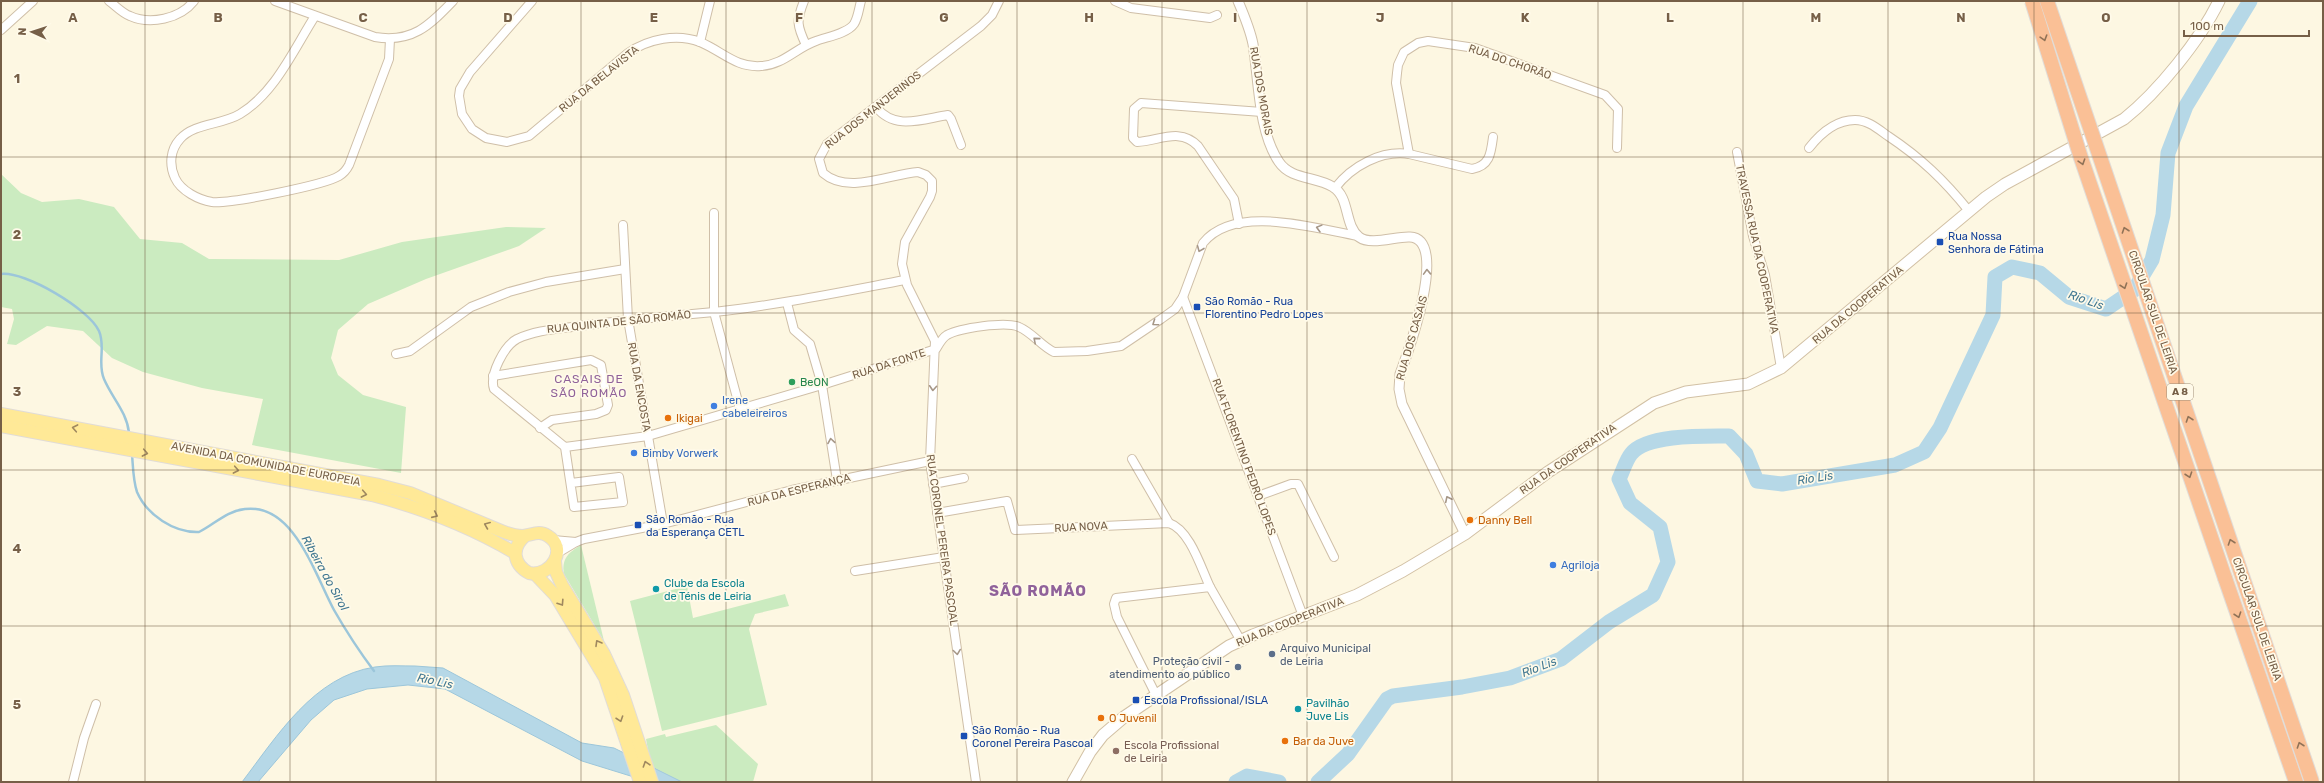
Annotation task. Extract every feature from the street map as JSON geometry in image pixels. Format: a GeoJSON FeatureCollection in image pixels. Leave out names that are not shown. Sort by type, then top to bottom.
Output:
{"type":"FeatureCollection","features":[{"type":"Feature","properties":{"kind":"highway","name":"CIRCULAR SUL DE LEIRIA"},"geometry":{"type":"LineString","coordinates":[[2032,1],[2081,158],[2149,362],[2296,782]]}},
{"type":"Feature","properties":{"kind":"highway","name":"CIRCULAR SUL DE LEIRIA"},"geometry":{"type":"LineString","coordinates":[[2047,1],[2312,782]]}},
{"type":"Feature","properties":{"kind":"main road","name":"RUA DA COOPERATIVA"},"geometry":{"type":"LineString","coordinates":[[1073,782],[1090,752],[1103,735],[1124,717],[1220,652],[1241,641],[1357,595],[1465,534],[1548,472],[1646,407],[1686,392],[1748,384],[1781,368],[1969,211],[2006,184],[2124,119],[2148,97],[2195,39],[2220,1]]}},
{"type":"Feature","properties":{"kind":"main road","name":"AVENIDA DA COMUNIDADE EUROPEIA"},"geometry":{"type":"LineString","coordinates":[[1,414],[112,441],[358,492],[398,502],[471,531],[515,553]]}},
{"type":"Feature","properties":{"kind":"main road","name":"AVENIDA DA COMUNIDADE EUROPEIA"},"geometry":{"type":"LineString","coordinates":[[1,426],[112,441]]}},
{"type":"Feature","properties":{"kind":"main road","name":"AVENIDA DA COMUNIDADE EUROPEIA"},"geometry":{"type":"LineString","coordinates":[[179,454],[379,485],[417,496],[499,530],[524,536],[542,534],[553,540]]}},
{"type":"Feature","properties":{"kind":"main road"},"geometry":{"type":"LineString","coordinates":[[524,536],[516,546],[515,553],[519,566],[529,573],[535,574],[549,569],[556,557]]}},
{"type":"Feature","properties":{"kind":"main road"},"geometry":{"type":"LineString","coordinates":[[553,540],[556,557],[556,572],[562,585],[614,673],[634,746],[640,782]]}},
{"type":"Feature","properties":{"kind":"main road"},"geometry":{"type":"LineString","coordinates":[[535,574],[555,595],[594,658],[652,782]]}},
{"type":"Feature","properties":{"kind":"street"},"geometry":{"type":"LineString","coordinates":[[1,30],[33,1]]}},
{"type":"Feature","properties":{"kind":"street"},"geometry":{"type":"LineString","coordinates":[[109,1],[131,17],[154,20],[180,13],[194,1]]}},
{"type":"Feature","properties":{"kind":"street"},"geometry":{"type":"LineString","coordinates":[[275,1],[375,37],[390,39],[406,37],[426,27],[453,1]]}},
{"type":"Feature","properties":{"kind":"street","name":"RUA DA BELAVISTA"},"geometry":{"type":"LineString","coordinates":[[532,1],[470,72],[460,89],[459,96],[462,114],[472,129],[486,138],[507,142],[529,136],[628,53],[644,44],[666,38],[700,42],[731,60],[750,66],[779,63],[806,45],[851,28],[856,20],[861,1]]}},
{"type":"Feature","properties":{"kind":"street"},"geometry":{"type":"LineString","coordinates":[[700,42],[710,1]]}},
{"type":"Feature","properties":{"kind":"street"},"geometry":{"type":"LineString","coordinates":[[804,1],[798,16],[798,24],[806,45]]}},
{"type":"Feature","properties":{"kind":"street","name":"RUA DOS MANJERINOS"},"geometry":{"type":"LineString","coordinates":[[905,280],[902,264],[904,249],[932,191],[932,181],[926,175],[918,172],[860,182],[842,182],[827,176],[819,164],[820,154],[827,144],[981,26],[992,15],[1000,1]]}},
{"type":"Feature","properties":{"kind":"street"},"geometry":{"type":"LineString","coordinates":[[1115,1],[1131,8],[1210,18],[1216,15]]}},
{"type":"Feature","properties":{"kind":"street","name":"RUA DOS MORAIS"},"geometry":{"type":"LineString","coordinates":[[1238,1],[1250,31],[1262,112],[1274,153],[1282,166],[1294,174],[1335,188]]}},
{"type":"Feature","properties":{"kind":"street"},"geometry":{"type":"LineString","coordinates":[[315,16],[271,85],[258,101],[229,120],[188,131],[176,144],[172,152],[172,169],[178,182],[188,192],[206,200],[220,202],[273,193],[328,181],[342,173],[349,165],[389,59],[390,39]]}},
{"type":"Feature","properties":{"kind":"street","name":"RUA DO CHORÃO"},"geometry":{"type":"LineString","coordinates":[[1409,154],[1396,83],[1398,65],[1408,49],[1418,43],[1428,41],[1475,48],[1605,95],[1618,109],[1617,148]]}},
{"type":"Feature","properties":{"kind":"street"},"geometry":{"type":"LineString","coordinates":[[1239,224],[1234,199],[1192,139],[1180,135],[1139,142],[1134,141],[1134,109],[1141,103],[1262,112]]}},
{"type":"Feature","properties":{"kind":"street"},"geometry":{"type":"LineString","coordinates":[[876,107],[885,117],[904,122],[948,115],[961,145]]}},
{"type":"Feature","properties":{"kind":"street"},"geometry":{"type":"LineString","coordinates":[[1809,148],[1820,135],[1846,121],[1856,120],[1870,124],[1928,165],[1969,211]]}},
{"type":"Feature","properties":{"kind":"street"},"geometry":{"type":"LineString","coordinates":[[1358,236],[1352,228],[1339,193],[1335,188],[1349,173],[1361,165],[1395,153],[1409,154],[1472,169],[1480,167],[1489,159],[1494,137]]}},
{"type":"Feature","properties":{"kind":"street","name":"TRAVESSA RUA DA COOPERATIVA"},"geometry":{"type":"LineString","coordinates":[[1738,152],[1753,236],[1764,269],[1781,368]]}},
{"type":"Feature","properties":{"kind":"street"},"geometry":{"type":"LineString","coordinates":[[714,213],[714,312],[740,410]]}},
{"type":"Feature","properties":{"kind":"street","name":"RUA DA FONTE"},"geometry":{"type":"LineString","coordinates":[[565,448],[648,436],[740,410],[936,349],[944,337],[955,332],[1007,325],[1024,329],[1047,349],[1054,352],[1113,349],[1127,343],[1174,309],[1183,297],[1202,243],[1208,236],[1217,231],[1239,224],[1293,222],[1358,236]]}},
{"type":"Feature","properties":{"kind":"street","name":"RUA DA ENCOSTA"},"geometry":{"type":"LineString","coordinates":[[623,225],[628,319],[663,524]]}},
{"type":"Feature","properties":{"kind":"street","name":"RUA DOS CASAIS"},"geometry":{"type":"LineString","coordinates":[[1358,236],[1372,240],[1412,237],[1418,240],[1423,249],[1426,262],[1426,286],[1400,374],[1399,389],[1402,404],[1465,534]]}},
{"type":"Feature","properties":{"kind":"street"},"geometry":{"type":"LineString","coordinates":[[396,354],[410,351],[471,307],[509,292],[546,282],[625,269]]}},
{"type":"Feature","properties":{"kind":"street","name":"RUA QUINTA DE SÃO ROMÃO"},"geometry":{"type":"LineString","coordinates":[[493,376],[506,350],[515,340],[535,332],[628,319],[714,312],[787,303],[905,280]]}},
{"type":"Feature","properties":{"kind":"street","name":"RUA CORONEL PEREIRA PASCOAL"},"geometry":{"type":"LineString","coordinates":[[905,280],[934,336],[936,349],[930,461],[976,782]]}},
{"type":"Feature","properties":{"kind":"street","name":"RUA FLORENTINO PEDRO LOPES"},"geometry":{"type":"LineString","coordinates":[[1183,297],[1303,616]]}},
{"type":"Feature","properties":{"kind":"street"},"geometry":{"type":"LineString","coordinates":[[787,303],[794,330],[810,344],[822,385],[837,480]]}},
{"type":"Feature","properties":{"kind":"street"},"geometry":{"type":"LineString","coordinates":[[540,428],[552,420],[596,414],[606,410],[608,405],[601,365],[591,360],[493,376],[492,384],[497,392],[540,428],[565,448],[570,482],[574,507],[623,502],[619,477],[570,482]]}},
{"type":"Feature","properties":{"kind":"street"},"geometry":{"type":"LineString","coordinates":[[1132,459],[1169,523],[1180,527],[1186,535],[1210,587],[1241,641]]}},
{"type":"Feature","properties":{"kind":"street","name":"RUA DA ESPERANÇA"},"geometry":{"type":"LineString","coordinates":[[553,540],[576,542],[663,524],[837,480],[930,461]]}},
{"type":"Feature","properties":{"kind":"street"},"geometry":{"type":"LineString","coordinates":[[933,484],[964,478]]}},
{"type":"Feature","properties":{"kind":"street"},"geometry":{"type":"LineString","coordinates":[[1258,496],[1291,484],[1298,484],[1334,557]]}},
{"type":"Feature","properties":{"kind":"street","name":"RUA NOVA"},"geometry":{"type":"LineString","coordinates":[[937,513],[1007,501],[1015,530],[1169,523]]}},
{"type":"Feature","properties":{"kind":"street","name":"RUA DA ESPERANÇA"},"geometry":{"type":"LineString","coordinates":[[556,557],[576,542]]}},
{"type":"Feature","properties":{"kind":"street"},"geometry":{"type":"LineString","coordinates":[[855,571],[944,557]]}},
{"type":"Feature","properties":{"kind":"street"},"geometry":{"type":"LineString","coordinates":[[1156,695],[1117,617],[1114,599],[1118,597],[1210,587]]}},
{"type":"Feature","properties":{"kind":"street"},"geometry":{"type":"LineString","coordinates":[[73,782],[84,738],[96,704]]}},
{"type":"Feature","properties":{"kind":"green space"},"geometry":{"type":"Polygon","coordinates":[[[1,174],[21,193],[42,202],[79,199],[114,207],[140,239],[182,243],[209,259],[339,260],[402,242],[506,227],[546,228],[519,246],[426,279],[368,304],[338,330],[331,358],[338,375],[363,395],[406,407],[401,473],[252,445],[263,399],[202,388],[143,372],[112,358],[83,331],[47,326],[16,345],[7,344],[14,319],[12,309],[1,307],[1,174]]]}},
{"type":"Feature","properties":{"kind":"green space"},"geometry":{"type":"Polygon","coordinates":[[[581,545],[604,641],[564,574],[563,569],[567,556],[581,545]]]}},
{"type":"Feature","properties":{"kind":"green space"},"geometry":{"type":"Polygon","coordinates":[[[687,586],[693,618],[785,594],[789,606],[755,614],[749,629],[767,705],[662,731],[630,601],[687,586]]]}},
{"type":"Feature","properties":{"kind":"green space"},"geometry":{"type":"Polygon","coordinates":[[[716,725],[758,764],[753,782],[682,782],[651,766],[646,739],[665,734],[666,737],[716,725]]]}},
{"type":"Feature","properties":{"kind":"water","name":"Rio Lis"},"geometry":{"type":"Polygon","coordinates":[[[415,666],[443,668],[582,743],[614,748],[682,782],[650,782],[582,761],[445,689],[408,685],[367,689],[334,700],[311,720],[258,782],[242,782],[283,728],[315,695],[333,682],[353,673],[375,667],[415,666]]]}},
{"type":"Feature","properties":{"kind":"waterway","name":"Rio Lis"},"geometry":{"type":"LineString","coordinates":[[1318,782],[1348,754],[1387,699],[1393,696],[1462,687],[1510,678],[1561,659],[1609,622],[1653,595],[1668,562],[1660,527],[1630,503],[1619,479],[1629,456],[1639,447],[1663,440],[1692,436],[1729,436],[1746,454],[1757,481],[1782,484],[1895,465],[1924,452],[1940,428],[1993,315],[1995,277],[2012,267],[2040,273],[2069,297],[2106,309],[2134,290],[2152,260],[2163,215],[2168,153],[2186,106],[2250,1]]}},
{"type":"Feature","properties":{"kind":"waterway","name":"Ribeira do Sirol"},"geometry":{"type":"LineString","coordinates":[[1,274],[12,275],[40,285],[55,293],[83,312],[93,322],[101,337],[102,373],[107,386],[125,418],[129,433]]}},
{"type":"Feature","properties":{"kind":"waterway","name":"Ribeira do Sirol"},"geometry":{"type":"LineString","coordinates":[[132,454],[133,473],[137,492],[147,508],[154,515],[171,526],[190,532],[199,532],[226,515],[245,509],[262,510],[277,517],[290,529],[301,544],[334,610],[374,671]]}},
{"type":"Feature","properties":{"kind":"waterway","name":"Rio Lis"},"geometry":{"type":"LineString","coordinates":[[1236,782],[1247,776],[1279,782]]}},
{"type":"Feature","properties":{"kind":"place","name":"Rua Nossa Senhora de Fátima"},"geometry":{"type":"Point","coordinates":[1940,242]}},
{"type":"Feature","properties":{"kind":"place","name":"São Romão - Rua Florentino Pedro Lopes"},"geometry":{"type":"Point","coordinates":[1197,307]}},
{"type":"Feature","properties":{"kind":"place","name":"BeON"},"geometry":{"type":"Point","coordinates":[792,382]}},
{"type":"Feature","properties":{"kind":"place","name":"Irene cabeleireiros"},"geometry":{"type":"Point","coordinates":[714,406]}},
{"type":"Feature","properties":{"kind":"place","name":"Ikigai"},"geometry":{"type":"Point","coordinates":[668,418]}},
{"type":"Feature","properties":{"kind":"place","name":"Bimby Vorwerk"},"geometry":{"type":"Point","coordinates":[634,453]}},
{"type":"Feature","properties":{"kind":"place","name":"Danny Bell"},"geometry":{"type":"Point","coordinates":[1470,520]}},
{"type":"Feature","properties":{"kind":"place","name":"São Romão - Rua da Esperança CETL"},"geometry":{"type":"Point","coordinates":[638,525]}},
{"type":"Feature","properties":{"kind":"place","name":"Agriloja"},"geometry":{"type":"Point","coordinates":[1553,565]}},
{"type":"Feature","properties":{"kind":"place","name":"Clube da Escola de Ténis de Leiria"},"geometry":{"type":"Point","coordinates":[656,589]}},
{"type":"Feature","properties":{"kind":"place","name":"Arquivo Municipal de Leiria"},"geometry":{"type":"Point","coordinates":[1272,654]}},
{"type":"Feature","properties":{"kind":"place","name":"Proteção civil - atendimento ao público"},"geometry":{"type":"Point","coordinates":[1238,667]}},
{"type":"Feature","properties":{"kind":"place","name":"Escola Profissional/ISLA"},"geometry":{"type":"Point","coordinates":[1136,700]}},
{"type":"Feature","properties":{"kind":"place","name":"Pavilhão Juve Lis"},"geometry":{"type":"Point","coordinates":[1298,709]}},
{"type":"Feature","properties":{"kind":"place","name":"O Juvenil"},"geometry":{"type":"Point","coordinates":[1101,718]}},
{"type":"Feature","properties":{"kind":"place","name":"São Romão - Rua Coronel Pereira Pascoal"},"geometry":{"type":"Point","coordinates":[964,736]}},
{"type":"Feature","properties":{"kind":"place","name":"Bar da Juve"},"geometry":{"type":"Point","coordinates":[1285,741]}},
{"type":"Feature","properties":{"kind":"place","name":"Escola Profissional de Leiria"},"geometry":{"type":"Point","coordinates":[1116,751]}},
{"type":"Feature","properties":{"kind":"district","name":"CASAIS DE SÃO ROMÃO"},"geometry":{"type":"Point","coordinates":[589,386]}},
{"type":"Feature","properties":{"kind":"district","name":"SÃO ROMÃO"},"geometry":{"type":"Point","coordinates":[1038,591]}}]}
